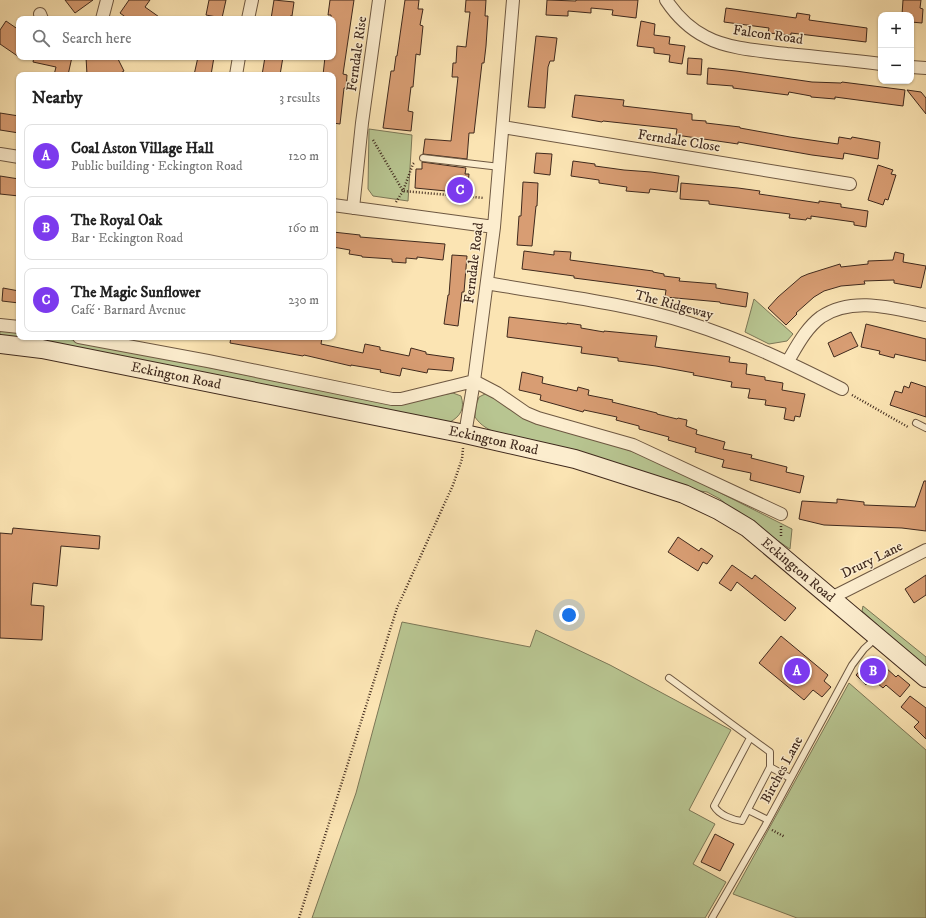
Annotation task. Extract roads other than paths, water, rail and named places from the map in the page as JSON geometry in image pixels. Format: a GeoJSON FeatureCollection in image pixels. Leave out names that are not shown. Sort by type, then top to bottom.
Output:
{"type":"FeatureCollection","features":[{"type":"Feature","properties":{"kind":"main road","name":"Eckington Road"},"geometry":{"type":"LineString","coordinates":[[0,344],[42,349],[465,434],[575,459],[684,494],[718,510],[748,528],[926,678]]}},
{"type":"Feature","properties":{"kind":"street"},"geometry":{"type":"LineString","coordinates":[[103,16],[108,0]]}},
{"type":"Feature","properties":{"kind":"street"},"geometry":{"type":"LineString","coordinates":[[249,16],[252,0]]}},
{"type":"Feature","properties":{"kind":"street","name":"Ferndale Rise"},"geometry":{"type":"LineString","coordinates":[[353,208],[362,123],[380,0]]}},
{"type":"Feature","properties":{"kind":"street","name":"Ferndale Road"},"geometry":{"type":"LineString","coordinates":[[465,434],[474,381],[497,200],[513,0]]}},
{"type":"Feature","properties":{"kind":"street","name":"Falcon Road"},"geometry":{"type":"LineString","coordinates":[[666,0],[681,19],[694,30],[707,38],[723,44],[766,51],[878,64]]}},
{"type":"Feature","properties":{"kind":"street"},"geometry":{"type":"LineString","coordinates":[[237,72],[239,60]]}},
{"type":"Feature","properties":{"kind":"street"},"geometry":{"type":"LineString","coordinates":[[914,67],[926,68]]}},
{"type":"Feature","properties":{"kind":"street","name":"Ferndale Close"},"geometry":{"type":"LineString","coordinates":[[503,128],[850,184]]}},
{"type":"Feature","properties":{"kind":"street"},"geometry":{"type":"LineString","coordinates":[[0,154],[16,157]]}},
{"type":"Feature","properties":{"kind":"street"},"geometry":{"type":"LineString","coordinates":[[336,205],[494,227]]}},
{"type":"Feature","properties":{"kind":"street","name":"The Ridgeway"},"geometry":{"type":"LineString","coordinates":[[487,283],[615,305],[670,318],[718,333],[788,361],[842,389]]}},
{"type":"Feature","properties":{"kind":"street"},"geometry":{"type":"LineString","coordinates":[[788,361],[808,330],[821,318],[836,310],[852,306],[869,305],[926,315]]}},
{"type":"Feature","properties":{"kind":"street"},"geometry":{"type":"LineString","coordinates":[[0,324],[16,327]]}},
{"type":"Feature","properties":{"kind":"street","name":"Eckington Road"},"geometry":{"type":"LineString","coordinates":[[95,340],[208,361],[392,399],[401,399],[474,381]]}},
{"type":"Feature","properties":{"kind":"street"},"geometry":{"type":"LineString","coordinates":[[474,381],[497,393],[532,415],[633,445],[782,514]]}},
{"type":"Feature","properties":{"kind":"street","name":"Drury Lane"},"geometry":{"type":"LineString","coordinates":[[832,598],[926,550]]}},
{"type":"Feature","properties":{"kind":"lane"},"geometry":{"type":"LineString","coordinates":[[423,158],[500,167]]}},
{"type":"Feature","properties":{"kind":"lane"},"geometry":{"type":"LineString","coordinates":[[916,423],[926,428]]}},
{"type":"Feature","properties":{"kind":"lane","name":"Birches Lane"},"geometry":{"type":"LineString","coordinates":[[712,918],[766,823],[852,665],[864,649],[877,636]]}},
{"type":"Feature","properties":{"kind":"lane"},"geometry":{"type":"LineString","coordinates":[[669,678],[770,752],[770,767],[742,822],[735,821],[717,811],[714,806],[750,738]]}},
{"type":"Feature","properties":{"kind":"lane"},"geometry":{"type":"LineString","coordinates":[[770,767],[790,778]]}},
{"type":"Feature","properties":{"kind":"lane"},"geometry":{"type":"LineString","coordinates":[[748,810],[766,823]]}},
{"type":"Feature","properties":{"kind":"place","name":"The Magic Sunflower"},"geometry":{"type":"Point","coordinates":[460,190]}},
{"type":"Feature","properties":{"kind":"place","name":"Coal Aston Village Hall"},"geometry":{"type":"Point","coordinates":[797,671]}},
{"type":"Feature","properties":{"kind":"place","name":"The Royal Oak"},"geometry":{"type":"Point","coordinates":[873,671]}}]}
